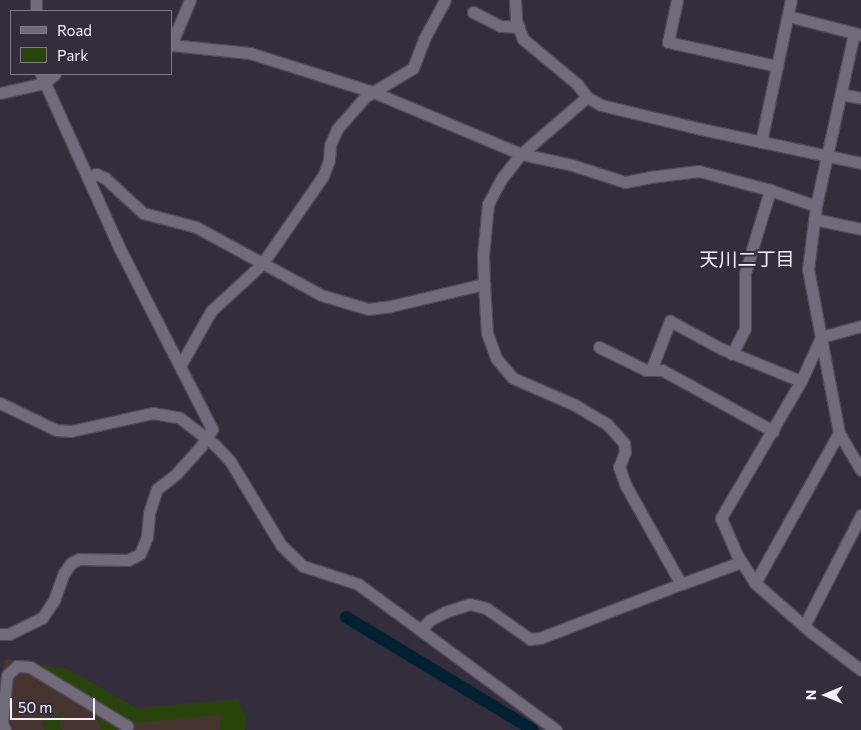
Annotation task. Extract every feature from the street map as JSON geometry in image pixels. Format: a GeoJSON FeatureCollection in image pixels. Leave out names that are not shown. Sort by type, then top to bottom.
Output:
{"type":"FeatureCollection","features":[{"type":"Feature","properties":{"kind":"street"},"geometry":{"type":"LineString","coordinates":[[172,43],[190,0]]}},
{"type":"Feature","properties":{"kind":"street"},"geometry":{"type":"LineString","coordinates":[[180,366],[211,312],[262,264],[323,176],[337,129],[358,104],[373,92],[413,68],[424,39],[445,0]]}},
{"type":"Feature","properties":{"kind":"street"},"geometry":{"type":"LineString","coordinates":[[515,0],[519,27],[523,39],[577,84],[587,97],[601,104],[706,130],[861,163]]}},
{"type":"Feature","properties":{"kind":"street"},"geometry":{"type":"LineString","coordinates":[[677,0],[668,42],[777,66]]}},
{"type":"Feature","properties":{"kind":"street"},"geometry":{"type":"LineString","coordinates":[[761,142],[791,0]]}},
{"type":"Feature","properties":{"kind":"street"},"geometry":{"type":"LineString","coordinates":[[473,12],[501,26],[519,27]]}},
{"type":"Feature","properties":{"kind":"street"},"geometry":{"type":"LineString","coordinates":[[788,16],[858,34],[841,94],[816,206],[808,269],[839,433],[861,470]]}},
{"type":"Feature","properties":{"kind":"street"},"geometry":{"type":"LineString","coordinates":[[172,45],[250,53],[373,92],[521,154],[572,165],[625,182],[699,171],[770,190],[816,206]]}},
{"type":"Feature","properties":{"kind":"street"},"geometry":{"type":"LineString","coordinates":[[0,93],[42,78],[119,247],[212,429],[207,439],[176,474],[157,489],[149,513],[147,538],[140,554],[128,560],[79,559],[71,563],[64,573],[54,600],[42,618],[8,634],[0,634]]}},
{"type":"Feature","properties":{"kind":"street"},"geometry":{"type":"LineString","coordinates":[[841,94],[861,98]]}},
{"type":"Feature","properties":{"kind":"street"},"geometry":{"type":"LineString","coordinates":[[587,97],[521,154],[502,178],[488,204],[483,256],[486,333],[496,358],[513,378],[575,405],[607,424],[624,443],[625,452],[619,467],[626,486],[681,584]]}},
{"type":"Feature","properties":{"kind":"street"},"geometry":{"type":"LineString","coordinates":[[88,178],[96,174],[105,178],[142,213],[196,227],[321,295],[368,309],[391,306],[484,284]]}},
{"type":"Feature","properties":{"kind":"street"},"geometry":{"type":"LineString","coordinates":[[732,354],[745,328],[745,273],[770,190]]}},
{"type":"Feature","properties":{"kind":"street"},"geometry":{"type":"LineString","coordinates":[[814,219],[861,229]]}},
{"type":"Feature","properties":{"kind":"street"},"geometry":{"type":"LineString","coordinates":[[651,370],[670,321],[732,354],[801,381]]}},
{"type":"Feature","properties":{"kind":"street"},"geometry":{"type":"LineString","coordinates":[[821,337],[861,326]]}},
{"type":"Feature","properties":{"kind":"street"},"geometry":{"type":"LineString","coordinates":[[821,337],[801,381],[721,518],[742,562],[755,583],[804,626],[860,667]]}},
{"type":"Feature","properties":{"kind":"street"},"geometry":{"type":"LineString","coordinates":[[599,347],[646,370],[662,370],[773,430]]}},
{"type":"Feature","properties":{"kind":"street"},"geometry":{"type":"LineString","coordinates":[[0,403],[56,430],[88,429],[132,416],[153,413],[180,418],[207,439],[230,461],[287,553],[303,566],[358,584],[556,730]]}},
{"type":"Feature","properties":{"kind":"street"},"geometry":{"type":"LineString","coordinates":[[755,583],[839,433]]}},
{"type":"Feature","properties":{"kind":"street"},"geometry":{"type":"LineString","coordinates":[[804,626],[861,515]]}},
{"type":"Feature","properties":{"kind":"street"},"geometry":{"type":"LineString","coordinates":[[421,629],[430,620],[445,612],[470,604],[486,608],[530,639],[540,638],[742,562]]}},
{"type":"Feature","properties":{"kind":"street"},"geometry":{"type":"LineString","coordinates":[[5,730],[2,722],[7,675],[17,666],[30,667],[127,726]]}},
{"type":"Feature","properties":{"kind":"shaded area"},"geometry":{"type":"Polygon","coordinates":[[[5,659],[68,669],[136,708],[238,699],[246,718],[245,730],[0,730],[0,682],[5,659]]]}},
{"type":"Feature","properties":{"kind":"green space"},"geometry":{"type":"Polygon","coordinates":[[[34,663],[68,669],[136,708],[238,699],[246,718],[245,730],[219,730],[221,715],[132,723],[34,663]]]}},
{"type":"Feature","properties":{"kind":"green space"},"geometry":{"type":"Polygon","coordinates":[[[64,711],[59,723],[62,730],[45,730],[42,722],[64,711]]]}},
{"type":"Feature","properties":{"kind":"green space"},"geometry":{"type":"Polygon","coordinates":[[[93,711],[121,729],[122,730],[102,730],[93,711]]]}},
{"type":"Feature","properties":{"kind":"waterway"},"geometry":{"type":"LineString","coordinates":[[346,617],[533,730]]}},
{"type":"Feature","properties":{"kind":"district","name":"天川二丁目"},"geometry":{"type":"Point","coordinates":[747,259]}}]}
